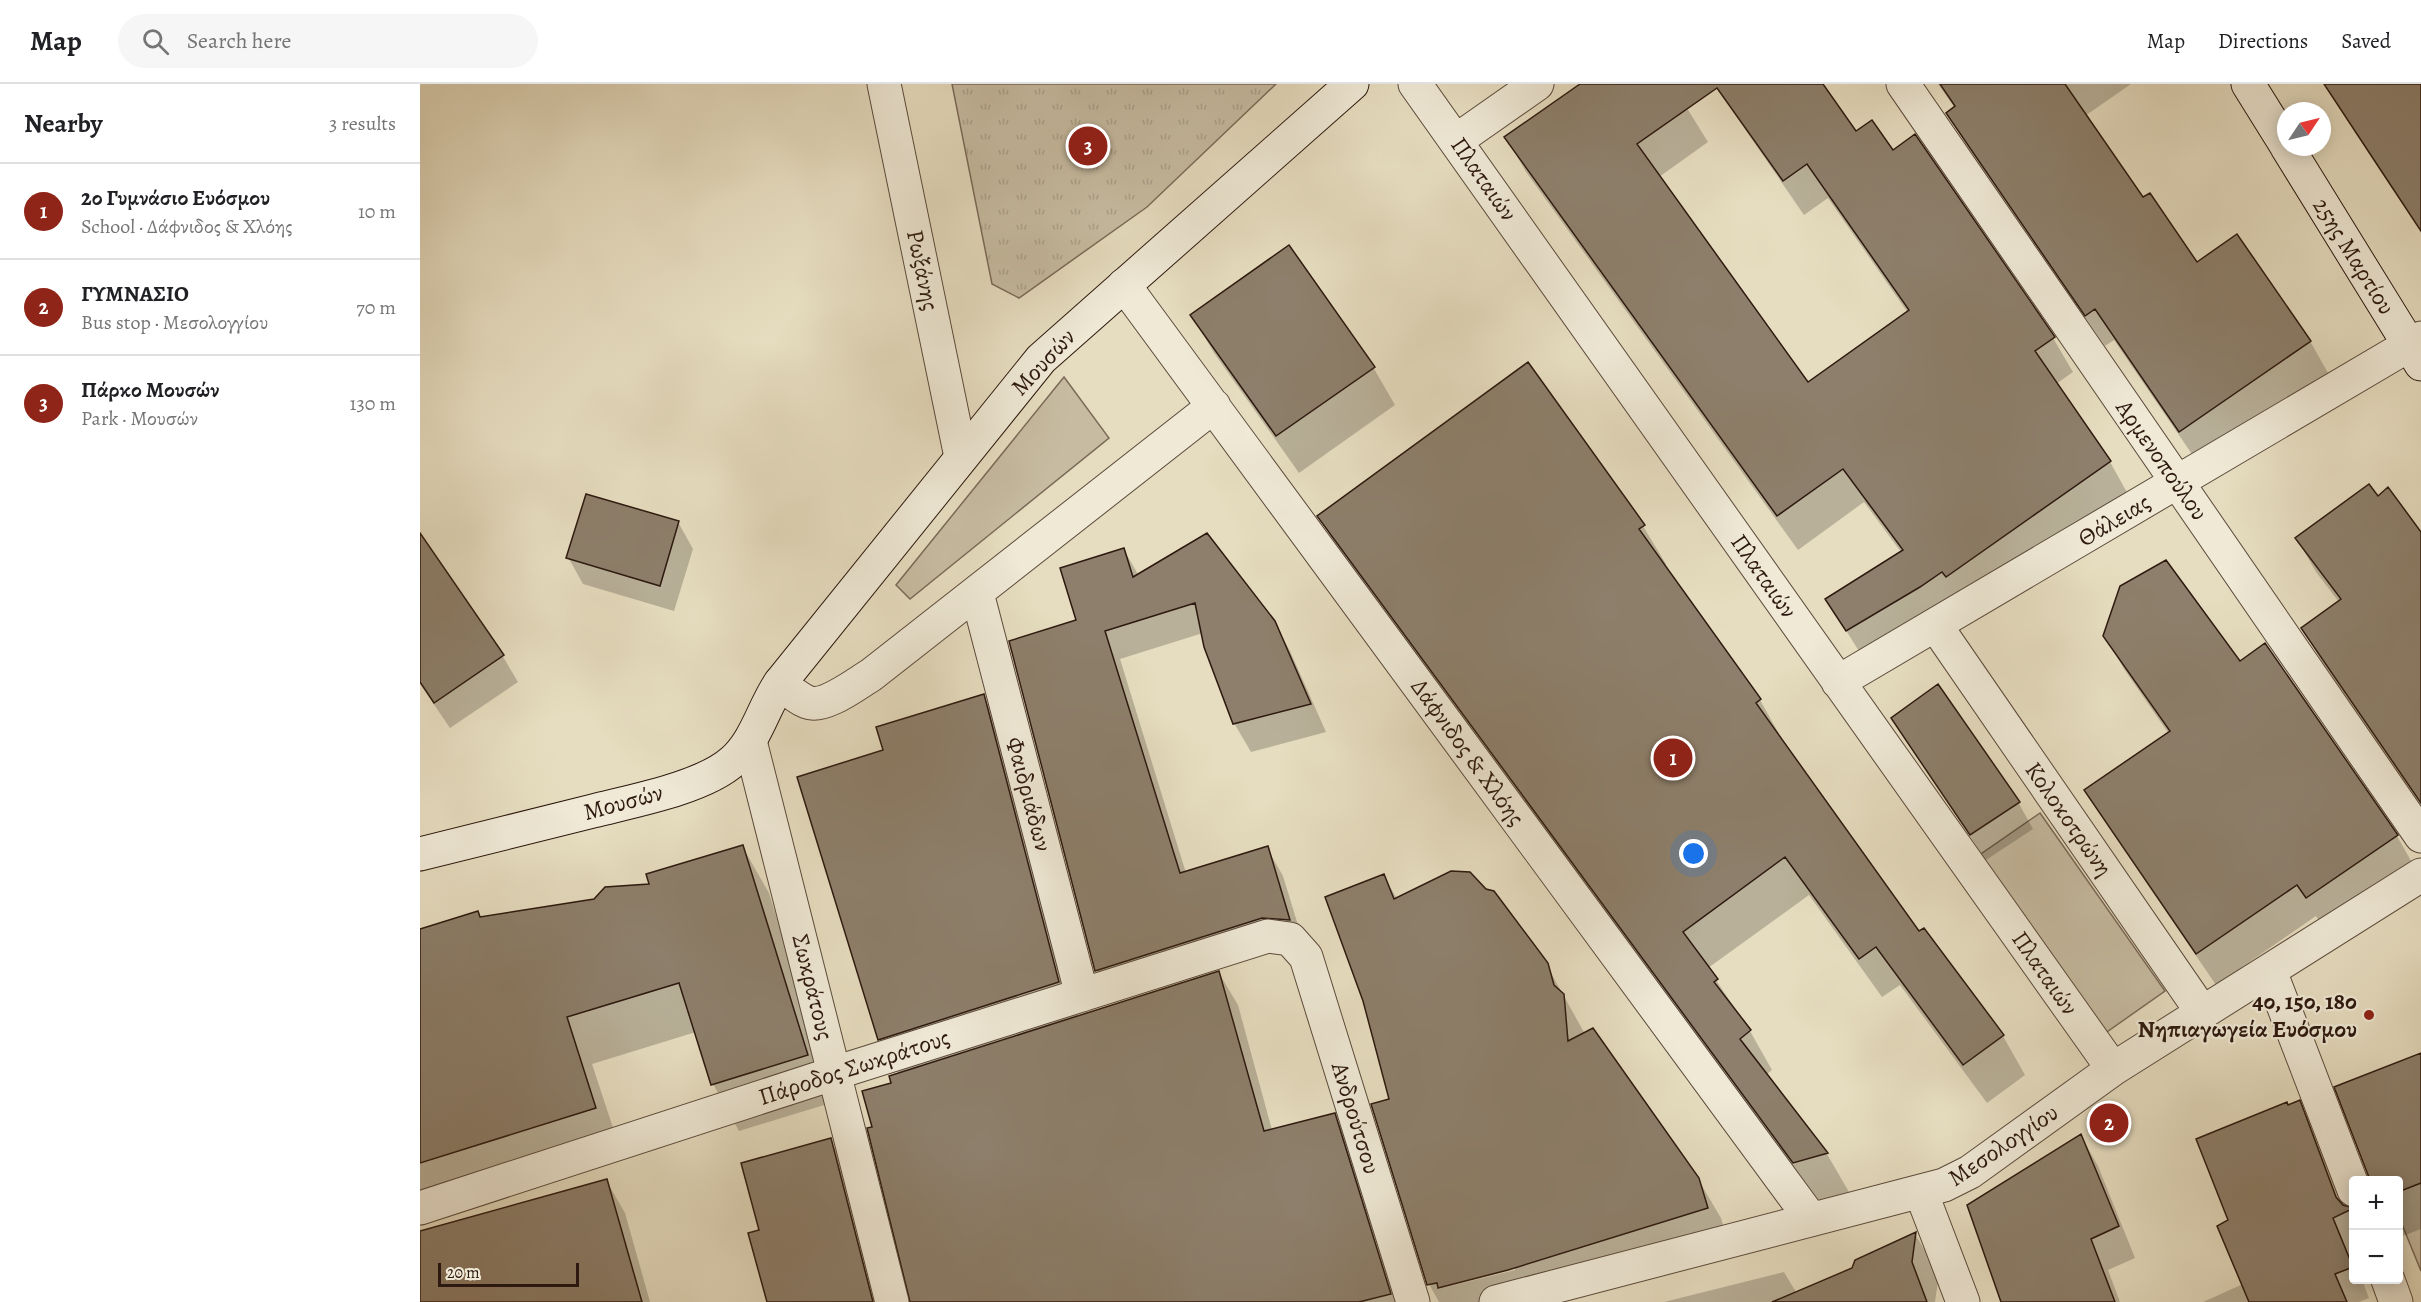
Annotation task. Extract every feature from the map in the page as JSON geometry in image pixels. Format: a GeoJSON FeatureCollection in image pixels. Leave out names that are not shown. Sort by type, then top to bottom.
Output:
{"type":"FeatureCollection","features":[{"type":"Feature","properties":{"kind":"street","name":"Ρωξάνης"},"geometry":{"type":"LineString","coordinates":[[884,84],[961,457]]}},
{"type":"Feature","properties":{"kind":"street","name":"Μουσών"},"geometry":{"type":"LineString","coordinates":[[420,854],[643,798],[704,779],[734,760],[750,741],[766,705],[780,683],[1041,359],[1352,84]]}},
{"type":"Feature","properties":{"kind":"street","name":"Πλαταιών"},"geometry":{"type":"LineString","coordinates":[[1415,84],[1457,140],[2113,1069]]}},
{"type":"Feature","properties":{"kind":"street"},"geometry":{"type":"LineString","coordinates":[[1457,140],[1537,84]]}},
{"type":"Feature","properties":{"kind":"street","name":"Αρμενοπούλου"},"geometry":{"type":"LineString","coordinates":[[1903,84],[2421,836]]}},
{"type":"Feature","properties":{"kind":"street","name":"25ης Μαρτίου"},"geometry":{"type":"LineString","coordinates":[[2248,84],[2277,130]]}},
{"type":"Feature","properties":{"kind":"street","name":"25ης Μαρτίου"},"geometry":{"type":"LineString","coordinates":[[2293,156],[2417,349]]}},
{"type":"Feature","properties":{"kind":"street","name":"Δάφνιδος & Χλόης"},"geometry":{"type":"LineString","coordinates":[[1124,285],[1811,1219]]}},
{"type":"Feature","properties":{"kind":"street","name":"Θάλειας"},"geometry":{"type":"LineString","coordinates":[[1838,682],[2178,482],[2417,349]]}},
{"type":"Feature","properties":{"kind":"street"},"geometry":{"type":"LineString","coordinates":[[780,683],[808,702],[822,702],[871,675],[1214,406]]}},
{"type":"Feature","properties":{"kind":"street","name":"Φαιδριάδων"},"geometry":{"type":"LineString","coordinates":[[977,593],[1082,995]]}},
{"type":"Feature","properties":{"kind":"street","name":"Κολοκοτρώνη"},"geometry":{"type":"LineString","coordinates":[[1936,626],[2202,1012]]}},
{"type":"Feature","properties":{"kind":"street","name":"Σωκράτους"},"geometry":{"type":"LineString","coordinates":[[750,741],[892,1302]]}},
{"type":"Feature","properties":{"kind":"street","name":"Μεσολογγίου"},"geometry":{"type":"LineString","coordinates":[[1496,1302],[1944,1185],[1970,1172],[2113,1069],[2421,875]]}},
{"type":"Feature","properties":{"kind":"street","name":"Πάροδος Σωκράτους"},"geometry":{"type":"LineString","coordinates":[[420,1208],[1268,936],[1290,939]]}},
{"type":"Feature","properties":{"kind":"street","name":"Ανδρούτσου"},"geometry":{"type":"LineString","coordinates":[[1290,939],[1306,957],[1413,1302]]}},
{"type":"Feature","properties":{"kind":"street"},"geometry":{"type":"LineString","coordinates":[[2270,971],[2349,1177]]}},
{"type":"Feature","properties":{"kind":"street"},"geometry":{"type":"LineString","coordinates":[[1921,1192],[1964,1302]]}},
{"type":"Feature","properties":{"kind":"street"},"geometry":{"type":"LineString","coordinates":[[2389,1284],[2396,1302]]}},
{"type":"Feature","properties":{"kind":"green space"},"geometry":{"type":"Polygon","coordinates":[[[952,84],[1276,84],[1147,207],[1019,298],[992,284],[952,84]]]}},
{"type":"Feature","properties":{"kind":"green space"},"geometry":{"type":"Polygon","coordinates":[[[1064,377],[1109,438],[910,599],[896,585],[1064,377]]]}},
{"type":"Feature","properties":{"kind":"green space"},"geometry":{"type":"Polygon","coordinates":[[[2040,813],[2165,991],[2104,1034],[1978,856],[2040,813]]]}},
{"type":"Feature","properties":{"kind":"green space"},"geometry":{"type":"Polygon","coordinates":[[[2421,1183],[2421,1271],[2403,1227],[2403,1190],[2421,1183]]]}},
{"type":"Feature","properties":{"kind":"building"},"geometry":{"type":"Polygon","coordinates":[[[1580,84],[1823,84],[1856,131],[1872,120],[1893,150],[1915,134],[2055,337],[2035,351],[2111,461],[1946,577],[1942,572],[1846,631],[1825,599],[1903,550],[1843,469],[1777,516],[1504,137],[1580,84]],[[1717,88],[1637,144],[1808,382],[1909,310],[1807,164],[1783,181],[1717,88]]]}},
{"type":"Feature","properties":{"kind":"building"},"geometry":{"type":"Polygon","coordinates":[[[1940,84],[2065,84],[2143,197],[2150,193],[2197,262],[2237,234],[2311,341],[2179,432],[2095,309],[2085,316],[1946,113],[1955,106],[1940,84]]]}},
{"type":"Feature","properties":{"kind":"building"},"geometry":{"type":"Polygon","coordinates":[[[2324,84],[2421,84],[2421,231],[2382,172],[2324,84]]]}},
{"type":"Feature","properties":{"kind":"building"},"geometry":{"type":"Polygon","coordinates":[[[1289,245],[1375,367],[1276,436],[1190,315],[1289,245]]]}},
{"type":"Feature","properties":{"kind":"building"},"geometry":{"type":"Polygon","coordinates":[[[1528,362],[1645,525],[1639,529],[1761,699],[1756,703],[1919,931],[1924,928],[2004,1035],[1963,1065],[1876,947],[1859,959],[1785,857],[1683,932],[1718,979],[1714,982],[1751,1030],[1740,1039],[1828,1153],[1793,1163],[1317,516],[1528,362]]]}},
{"type":"Feature","properties":{"kind":"building"},"geometry":{"type":"Polygon","coordinates":[[[2369,484],[2378,496],[2388,487],[2421,532],[2421,803],[2301,628],[2341,599],[2295,538],[2369,484]]]}},
{"type":"Feature","properties":{"kind":"building"},"geometry":{"type":"Polygon","coordinates":[[[586,494],[679,521],[660,586],[566,558],[586,494]]]}},
{"type":"Feature","properties":{"kind":"building"},"geometry":{"type":"Polygon","coordinates":[[[420,533],[504,655],[434,703],[420,682],[420,533]]]}},
{"type":"Feature","properties":{"kind":"building"},"geometry":{"type":"Polygon","coordinates":[[[1207,533],[1275,621],[1311,704],[1233,724],[1204,647],[1195,603],[1105,631],[1180,873],[1268,846],[1290,920],[1262,918],[1095,971],[1009,641],[1076,620],[1060,568],[1124,548],[1133,577],[1207,533]]]}},
{"type":"Feature","properties":{"kind":"building"},"geometry":{"type":"Polygon","coordinates":[[[2166,560],[2240,661],[2265,643],[2398,835],[2306,898],[2297,885],[2196,954],[2084,790],[2170,731],[2103,636],[2120,586],[2166,560]]]}},
{"type":"Feature","properties":{"kind":"building"},"geometry":{"type":"Polygon","coordinates":[[[1938,684],[2020,802],[1970,835],[1891,718],[1938,684]]]}},
{"type":"Feature","properties":{"kind":"building"},"geometry":{"type":"Polygon","coordinates":[[[984,694],[1059,982],[878,1040],[797,777],[883,750],[876,727],[984,694]]]}},
{"type":"Feature","properties":{"kind":"building"},"geometry":{"type":"Polygon","coordinates":[[[743,845],[808,1055],[711,1085],[679,983],[567,1017],[596,1108],[420,1163],[420,929],[478,911],[480,917],[594,899],[605,887],[649,884],[646,874],[743,845]]]}},
{"type":"Feature","properties":{"kind":"building"},"geometry":{"type":"Polygon","coordinates":[[[1451,871],[1470,872],[1486,889],[1494,891],[1548,963],[1554,985],[1564,994],[1568,1041],[1593,1028],[1699,1178],[1708,1208],[1508,1270],[1438,1288],[1437,1283],[1427,1285],[1371,1104],[1389,1099],[1363,1001],[1325,897],[1384,874],[1394,899],[1451,871]]]}},
{"type":"Feature","properties":{"kind":"building"},"geometry":{"type":"Polygon","coordinates":[[[1219,971],[1264,1131],[1335,1113],[1391,1294],[1359,1302],[910,1302],[867,1128],[872,1127],[862,1091],[891,1083],[889,1076],[1219,971]]]}},
{"type":"Feature","properties":{"kind":"building"},"geometry":{"type":"Polygon","coordinates":[[[2421,1053],[2421,1183],[2403,1190],[2403,1176],[2368,1176],[2334,1087],[2421,1053]]]}},
{"type":"Feature","properties":{"kind":"building"},"geometry":{"type":"Polygon","coordinates":[[[2300,1100],[2336,1197],[2343,1205],[2349,1207],[2349,1210],[2333,1218],[2349,1257],[2349,1269],[2335,1274],[2347,1302],[2249,1302],[2217,1226],[2228,1220],[2196,1139],[2287,1102],[2288,1105],[2300,1100]]]}},
{"type":"Feature","properties":{"kind":"building"},"geometry":{"type":"Polygon","coordinates":[[[2081,1134],[2119,1226],[2091,1239],[2115,1302],[2001,1302],[1967,1205],[2081,1134]]]}},
{"type":"Feature","properties":{"kind":"building"},"geometry":{"type":"Polygon","coordinates":[[[831,1138],[873,1302],[767,1302],[748,1233],[759,1230],[741,1163],[831,1138]]]}},
{"type":"Feature","properties":{"kind":"building"},"geometry":{"type":"Polygon","coordinates":[[[607,1179],[642,1302],[420,1302],[420,1231],[607,1179]]]}},
{"type":"Feature","properties":{"kind":"building"},"geometry":{"type":"Polygon","coordinates":[[[1916,1232],[1912,1262],[1927,1302],[1772,1302],[1852,1268],[1855,1260],[1916,1232]]]}},
{"type":"Feature","properties":{"kind":"place","name":"Πάρκο Μουσών"},"geometry":{"type":"Point","coordinates":[1088,146]}},
{"type":"Feature","properties":{"kind":"place","name":"2ο Γυμνάσιο Ευόσμου"},"geometry":{"type":"Point","coordinates":[1673,758]}},
{"type":"Feature","properties":{"kind":"place","name":"4ο, 15ο, 18ο Νηπιαγωγεία Ευόσμου"},"geometry":{"type":"Point","coordinates":[2369,1015]}},
{"type":"Feature","properties":{"kind":"place","name":"ΓΥΜΝΑΣΙΟ"},"geometry":{"type":"Point","coordinates":[2109,1123]}}]}
